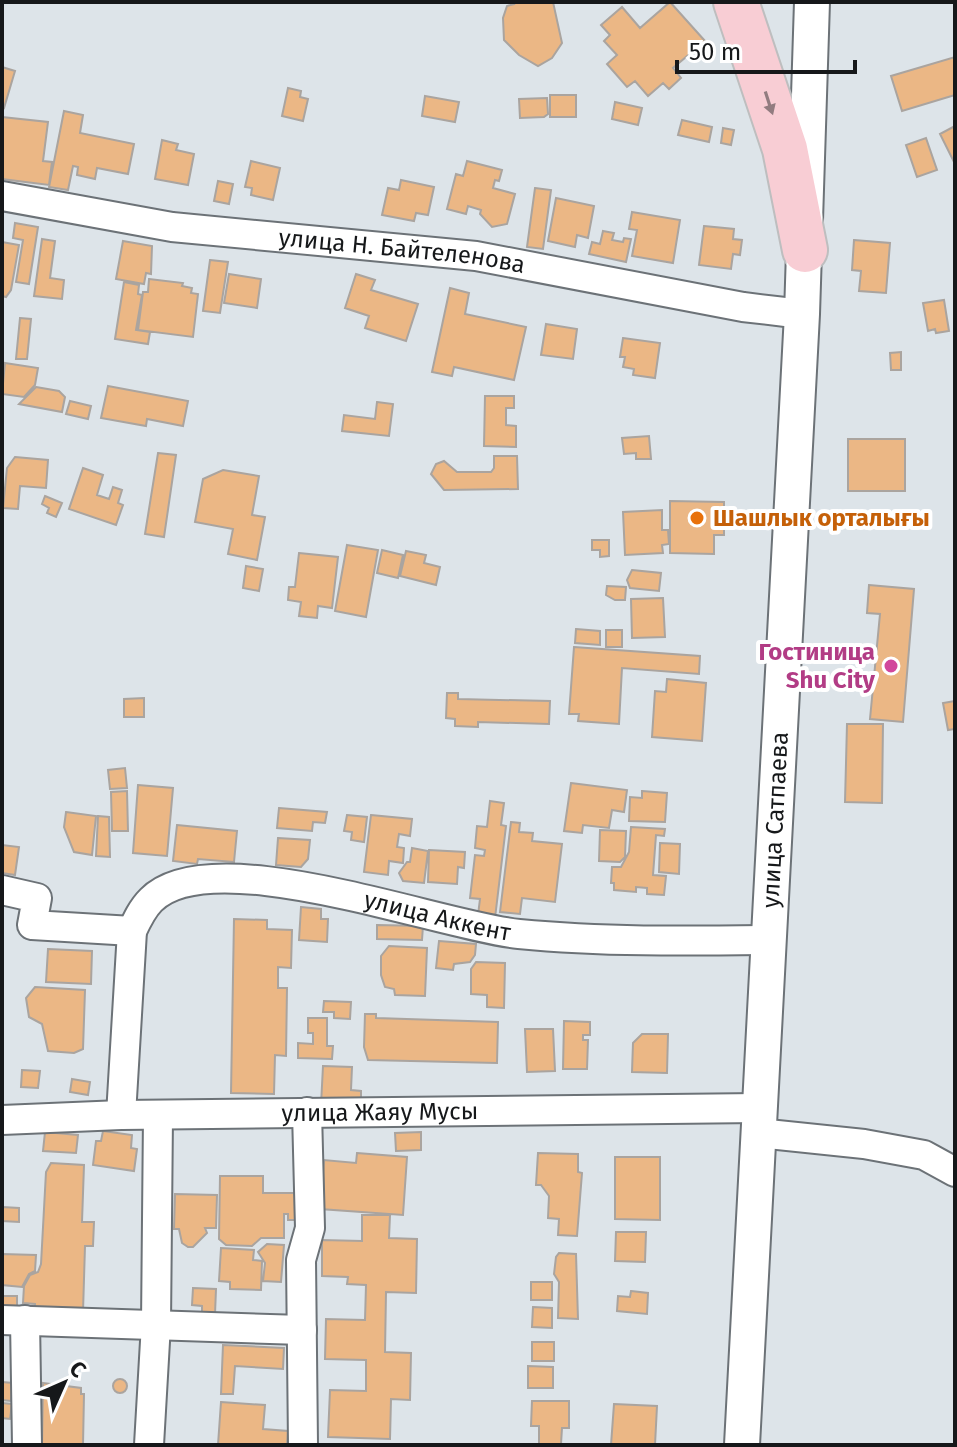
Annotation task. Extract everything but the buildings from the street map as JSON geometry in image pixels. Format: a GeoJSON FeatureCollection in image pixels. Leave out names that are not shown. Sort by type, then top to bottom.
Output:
{"type":"FeatureCollection","features":[{"type":"Feature","properties":{"kind":"main road"},"geometry":{"type":"LineString","coordinates":[[736,2],[785,149],[805,250]]}},
{"type":"Feature","properties":{"kind":"street","name":"улица Сатпаева"},"geometry":{"type":"LineString","coordinates":[[742,1445],[802,314],[812,2]]}},
{"type":"Feature","properties":{"kind":"street","name":"улица Н. Байтеленова"},"geometry":{"type":"LineString","coordinates":[[2,196],[172,227],[476,256],[743,307],[802,314]]}},
{"type":"Feature","properties":{"kind":"street","name":"улица Аккент"},"geometry":{"type":"LineString","coordinates":[[132,931],[152,898],[168,889],[193,881],[246,880],[307,886],[517,934],[659,942],[768,940]]}},
{"type":"Feature","properties":{"kind":"street"},"geometry":{"type":"LineString","coordinates":[[2,890],[37,898],[32,925],[132,931],[121,1115]]}},
{"type":"Feature","properties":{"kind":"street"},"geometry":{"type":"LineString","coordinates":[[303,1445],[301,1260],[310,1228],[307,1112]]}},
{"type":"Feature","properties":{"kind":"street","name":"улица Жаяу Мусы"},"geometry":{"type":"LineString","coordinates":[[2,1120],[307,1112],[758,1120],[924,1155],[955,1172]]}},
{"type":"Feature","properties":{"kind":"street"},"geometry":{"type":"LineString","coordinates":[[149,1445],[156,1324],[158,1116]]}},
{"type":"Feature","properties":{"kind":"street"},"geometry":{"type":"LineString","coordinates":[[27,1445],[13,1320],[302,1330]]}},
{"type":"Feature","properties":{"kind":"place","name":"Шашлык орталығы"},"geometry":{"type":"Point","coordinates":[697,518]}},
{"type":"Feature","properties":{"kind":"place","name":"Гостиница Shu City"},"geometry":{"type":"Point","coordinates":[891,666]}}]}
